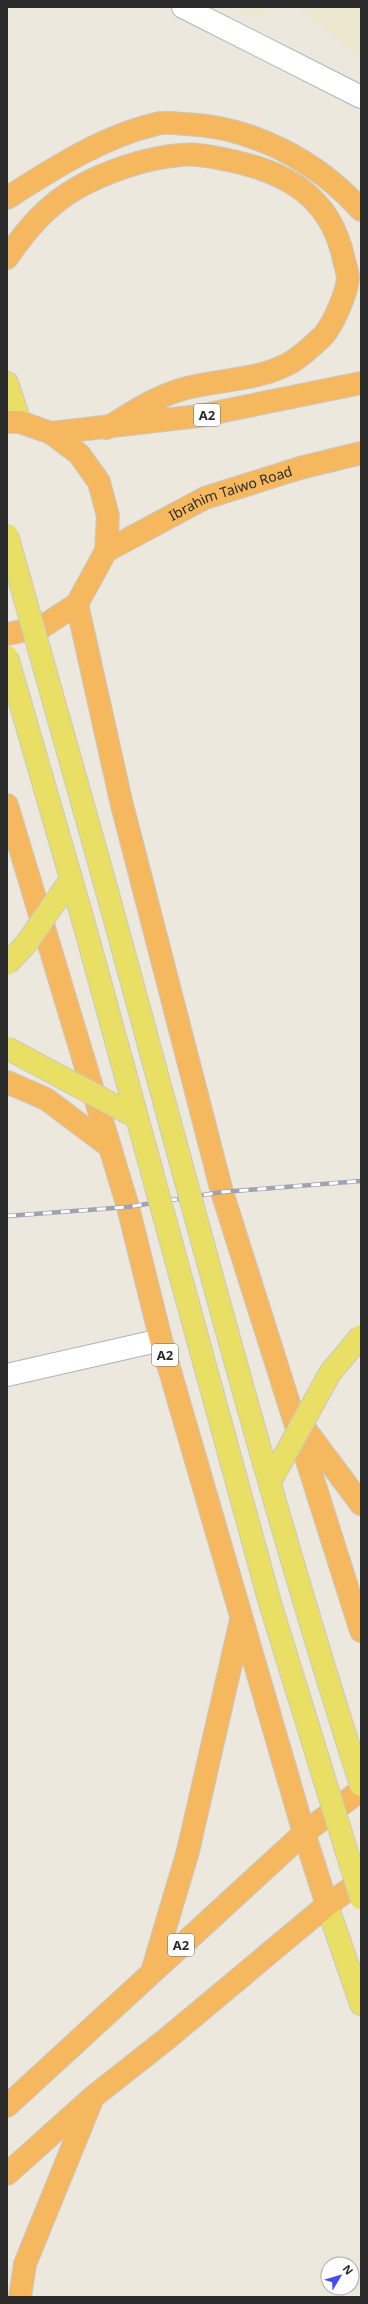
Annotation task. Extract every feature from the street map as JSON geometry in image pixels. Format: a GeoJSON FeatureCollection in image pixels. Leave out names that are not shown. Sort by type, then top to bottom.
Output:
{"type":"FeatureCollection","features":[{"type":"Feature","properties":{"kind":"highway"},"geometry":{"type":"LineString","coordinates":[[7,198],[49,171],[114,137],[158,123],[203,125],[252,136],[301,159],[342,190],[361,210]]}},
{"type":"Feature","properties":{"kind":"highway"},"geometry":{"type":"LineString","coordinates":[[7,258],[40,215],[77,188],[138,164],[181,155],[214,157],[277,173],[299,186],[324,212],[341,244],[348,278],[340,305],[324,334],[290,363],[274,370],[233,380],[184,389],[152,400],[107,428]]}},
{"type":"Feature","properties":{"kind":"highway","name":"A2"},"geometry":{"type":"LineString","coordinates":[[51,433],[107,428],[199,416],[361,383]]}},
{"type":"Feature","properties":{"kind":"highway","name":"A2"},"geometry":{"type":"LineString","coordinates":[[7,634],[42,627],[78,604],[106,551],[108,516],[99,482],[79,454],[51,433],[13,422]]}},
{"type":"Feature","properties":{"kind":"highway","name":"Ibrahim Taiwo Road"},"geometry":{"type":"LineString","coordinates":[[106,551],[205,498],[300,468],[361,453]]}},
{"type":"Feature","properties":{"kind":"highway"},"geometry":{"type":"LineString","coordinates":[[78,604],[121,801],[222,1192],[361,1631]]}},
{"type":"Feature","properties":{"kind":"highway","name":"A2"},"geometry":{"type":"LineString","coordinates":[[7,805],[128,1207],[161,1340],[241,1619],[304,1833],[327,1905]]}},
{"type":"Feature","properties":{"kind":"highway"},"geometry":{"type":"LineString","coordinates":[[7,1082],[46,1099],[110,1147]]}},
{"type":"Feature","properties":{"kind":"highway"},"geometry":{"type":"LineString","coordinates":[[290,1409],[361,1504]]}},
{"type":"Feature","properties":{"kind":"highway"},"geometry":{"type":"LineString","coordinates":[[152,1972],[188,1851],[241,1619]]}},
{"type":"Feature","properties":{"kind":"highway","name":"A2"},"geometry":{"type":"LineString","coordinates":[[7,2106],[304,1833],[361,1790]]}},
{"type":"Feature","properties":{"kind":"highway"},"geometry":{"type":"LineString","coordinates":[[7,2174],[93,2097],[169,2037],[327,1905],[361,1881]]}},
{"type":"Feature","properties":{"kind":"highway"},"geometry":{"type":"LineString","coordinates":[[20,2297],[25,2264],[93,2097]]}},
{"type":"Feature","properties":{"kind":"main road"},"geometry":{"type":"LineString","coordinates":[[7,383],[13,422]]}},
{"type":"Feature","properties":{"kind":"main road"},"geometry":{"type":"LineString","coordinates":[[7,535],[99,860],[202,1242],[270,1482],[312,1627],[361,1784]]}},
{"type":"Feature","properties":{"kind":"main road"},"geometry":{"type":"LineString","coordinates":[[7,657],[71,879],[270,1603],[361,1898]]}},
{"type":"Feature","properties":{"kind":"main road"},"geometry":{"type":"LineString","coordinates":[[7,964],[26,944],[71,879]]}},
{"type":"Feature","properties":{"kind":"main road"},"geometry":{"type":"LineString","coordinates":[[7,1048],[136,1116]]}},
{"type":"Feature","properties":{"kind":"main road"},"geometry":{"type":"LineString","coordinates":[[270,1482],[330,1372],[361,1336]]}},
{"type":"Feature","properties":{"kind":"main road"},"geometry":{"type":"LineString","coordinates":[[327,1905],[361,2004]]}},
{"type":"Feature","properties":{"kind":"street"},"geometry":{"type":"LineString","coordinates":[[183,7],[361,97]]}},
{"type":"Feature","properties":{"kind":"street"},"geometry":{"type":"LineString","coordinates":[[7,1376],[161,1340]]}},
{"type":"Feature","properties":{"kind":"shaded area"},"geometry":{"type":"Polygon","coordinates":[[[228,7],[269,7],[261,20],[228,7]]]}},
{"type":"Feature","properties":{"kind":"shaded area"},"geometry":{"type":"Polygon","coordinates":[[[299,7],[361,7],[361,61],[299,7]]]}},
{"type":"Feature","properties":{"kind":"railway"},"geometry":{"type":"LineString","coordinates":[[7,1216],[128,1207],[222,1192],[361,1181]]}}]}
